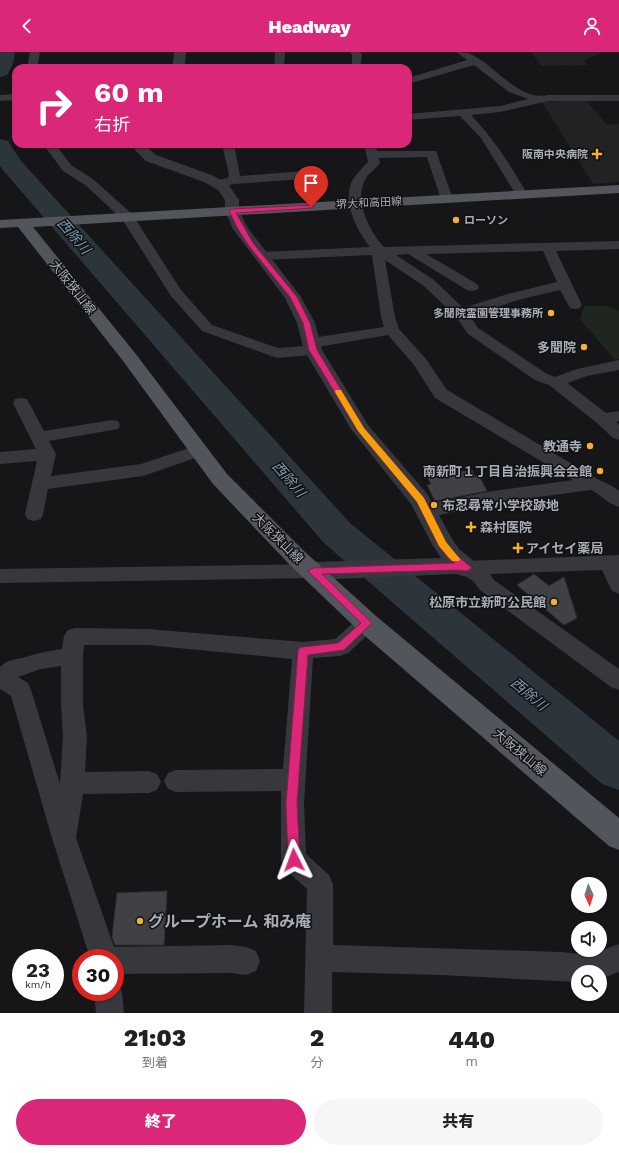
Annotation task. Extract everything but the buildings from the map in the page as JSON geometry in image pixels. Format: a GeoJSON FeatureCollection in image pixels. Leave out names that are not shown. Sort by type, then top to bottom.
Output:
{"type":"FeatureCollection","features":[{"type":"Feature","properties":{"kind":"main road","name":"堺大和高田線"},"geometry":{"type":"LineString","coordinates":[[0,224],[619,189]]}},
{"type":"Feature","properties":{"kind":"main road","name":"大阪狭山線"},"geometry":{"type":"LineString","coordinates":[[22,223],[129,357],[220,479],[297,558],[320,571],[367,623],[619,836]]}},
{"type":"Feature","properties":{"kind":"street"},"geometry":{"type":"LineString","coordinates":[[33,64],[35,52]]}},
{"type":"Feature","properties":{"kind":"street"},"geometry":{"type":"LineString","coordinates":[[178,64],[180,52]]}},
{"type":"Feature","properties":{"kind":"street"},"geometry":{"type":"LineString","coordinates":[[279,64],[280,52]]}},
{"type":"Feature","properties":{"kind":"street"},"geometry":{"type":"LineString","coordinates":[[355,52],[357,55],[357,64]]}},
{"type":"Feature","properties":{"kind":"street"},"geometry":{"type":"LineString","coordinates":[[461,52],[513,90],[527,96],[542,99],[619,98]]}},
{"type":"Feature","properties":{"kind":"street"},"geometry":{"type":"LineString","coordinates":[[412,80],[475,61]]}},
{"type":"Feature","properties":{"kind":"street"},"geometry":{"type":"LineString","coordinates":[[0,98],[12,97]]}},
{"type":"Feature","properties":{"kind":"street"},"geometry":{"type":"LineString","coordinates":[[412,117],[500,110],[542,99]]}},
{"type":"Feature","properties":{"kind":"street"},"geometry":{"type":"LineString","coordinates":[[462,112],[485,136],[499,156],[522,195]]}},
{"type":"Feature","properties":{"kind":"street"},"geometry":{"type":"LineString","coordinates":[[52,148],[67,168],[89,182],[127,217],[176,293],[207,328],[276,353],[392,330]]}},
{"type":"Feature","properties":{"kind":"street"},"geometry":{"type":"LineString","coordinates":[[142,148],[142,150],[151,158],[193,172],[223,187],[232,200],[232,211],[241,229],[294,297],[306,323],[312,346],[361,429],[420,500],[443,544],[461,567],[480,576],[487,585],[619,681]]}},
{"type":"Feature","properties":{"kind":"street"},"geometry":{"type":"LineString","coordinates":[[229,148],[235,175],[233,180]]}},
{"type":"Feature","properties":{"kind":"street"},"geometry":{"type":"LineString","coordinates":[[447,199],[432,153],[371,150],[374,163],[357,186],[356,204],[361,222],[375,247],[429,283],[461,314],[473,331],[541,377],[555,382],[611,417],[619,434]]}},
{"type":"Feature","properties":{"kind":"street"},"geometry":{"type":"LineString","coordinates":[[219,184],[233,180],[304,175]]}},
{"type":"Feature","properties":{"kind":"street"},"geometry":{"type":"LineString","coordinates":[[261,256],[410,250],[619,245]]}},
{"type":"Feature","properties":{"kind":"street"},"geometry":{"type":"LineString","coordinates":[[548,247],[575,305]]}},
{"type":"Feature","properties":{"kind":"street"},"geometry":{"type":"LineString","coordinates":[[410,250],[472,287]]}},
{"type":"Feature","properties":{"kind":"street"},"geometry":{"type":"LineString","coordinates":[[381,251],[378,257],[388,317],[392,330],[420,362],[441,394],[609,490]]}},
{"type":"Feature","properties":{"kind":"street"},"geometry":{"type":"LineString","coordinates":[[461,314],[509,297],[565,285]]}},
{"type":"Feature","properties":{"kind":"street"},"geometry":{"type":"LineString","coordinates":[[555,382],[583,372],[619,365]]}},
{"type":"Feature","properties":{"kind":"street"},"geometry":{"type":"LineString","coordinates":[[21,403],[48,454],[34,514]]}},
{"type":"Feature","properties":{"kind":"street"},"geometry":{"type":"LineString","coordinates":[[39,437],[112,425]]}},
{"type":"Feature","properties":{"kind":"street"},"geometry":{"type":"LineString","coordinates":[[40,484],[143,470],[198,451]]}},
{"type":"Feature","properties":{"kind":"street"},"geometry":{"type":"LineString","coordinates":[[0,458],[48,454]]}},
{"type":"Feature","properties":{"kind":"street"},"geometry":{"type":"LineString","coordinates":[[426,511],[493,497],[609,490]]}},
{"type":"Feature","properties":{"kind":"street"},"geometry":{"type":"LineString","coordinates":[[0,576],[320,571],[614,563],[619,586]]}},
{"type":"Feature","properties":{"kind":"street"},"geometry":{"type":"LineString","coordinates":[[64,838],[72,783],[75,737],[72,705],[72,656],[75,636],[147,637],[303,651],[340,647],[367,623]]}},
{"type":"Feature","properties":{"kind":"street"},"geometry":{"type":"LineString","coordinates":[[303,651],[292,803],[294,860],[320,884],[318,1013]]}},
{"type":"Feature","properties":{"kind":"street"},"geometry":{"type":"LineString","coordinates":[[72,656],[39,661],[27,666],[12,668],[1,678],[20,690],[64,838],[101,949]]}},
{"type":"Feature","properties":{"kind":"street"},"geometry":{"type":"LineString","coordinates":[[176,781],[293,780]]}},
{"type":"Feature","properties":{"kind":"street"},"geometry":{"type":"LineString","coordinates":[[72,783],[149,782]]}},
{"type":"Feature","properties":{"kind":"street"},"geometry":{"type":"LineString","coordinates":[[320,958],[561,966],[589,970],[619,958]]}},
{"type":"Feature","properties":{"kind":"street"},"geometry":{"type":"LineString","coordinates":[[124,960],[231,959],[246,961]]}},
{"type":"Feature","properties":{"kind":"street"},"geometry":{"type":"LineString","coordinates":[[109,1001],[110,1013]]}},
{"type":"Feature","properties":{"kind":"shaded area"},"geometry":{"type":"Polygon","coordinates":[[[531,52],[602,52],[584,60],[587,65],[542,66],[531,52]]]}},
{"type":"Feature","properties":{"kind":"shaded area","name":"阪南中央病院"},"geometry":{"type":"Polygon","coordinates":[[[586,100],[607,125],[619,124],[619,182],[593,184],[542,102],[586,100]]]}},
{"type":"Feature","properties":{"kind":"shaded area"},"geometry":{"type":"Polygon","coordinates":[[[584,306],[607,306],[619,311],[619,359],[615,360],[580,319],[584,306]]]}},
{"type":"Feature","properties":{"kind":"waterway","name":"西除川"},"geometry":{"type":"LineString","coordinates":[[0,71],[4,61],[5,52]]}},
{"type":"Feature","properties":{"kind":"waterway","name":"西除川"},"geometry":{"type":"LineString","coordinates":[[0,146],[11,165],[337,533],[619,769]]}},
{"type":"Feature","properties":{"kind":"slow traffic"},"geometry":{"type":"LineString","coordinates":[[338,392],[361,429],[420,500],[443,544],[455,559]]}},
{"type":"Feature","properties":{"kind":"place","name":"阪南中央病院"},"geometry":{"type":"Point","coordinates":[597,154]}},
{"type":"Feature","properties":{"kind":"place","name":"ローソン"},"geometry":{"type":"Point","coordinates":[456,220]}},
{"type":"Feature","properties":{"kind":"place","name":"多聞院霊園管理事務所"},"geometry":{"type":"Point","coordinates":[551,313]}},
{"type":"Feature","properties":{"kind":"place","name":"多聞院"},"geometry":{"type":"Point","coordinates":[584,347]}},
{"type":"Feature","properties":{"kind":"place","name":"教通寺"},"geometry":{"type":"Point","coordinates":[590,446]}},
{"type":"Feature","properties":{"kind":"place","name":"南新町１丁目自治振興会会館"},"geometry":{"type":"Point","coordinates":[600,471]}},
{"type":"Feature","properties":{"kind":"place","name":"布忍尋常小学校跡地"},"geometry":{"type":"Point","coordinates":[434,505]}},
{"type":"Feature","properties":{"kind":"place","name":"森村医院"},"geometry":{"type":"Point","coordinates":[471,527]}},
{"type":"Feature","properties":{"kind":"place","name":"アイセイ薬局"},"geometry":{"type":"Point","coordinates":[518,548]}},
{"type":"Feature","properties":{"kind":"place","name":"松原市立新町公民館"},"geometry":{"type":"Point","coordinates":[554,602]}},
{"type":"Feature","properties":{"kind":"place","name":"グループホーム 和み庵"},"geometry":{"type":"Point","coordinates":[140,921]}},
{"type":"Feature","properties":{"kind":"route"},"geometry":{"type":"LineString","coordinates":[[294,860],[292,803],[303,651],[340,647],[367,623],[313,571],[455,566],[467,568],[451,555],[443,544],[420,500],[361,429],[313,350],[306,323],[294,297],[251,244],[232,211],[311,207]]}}]}
